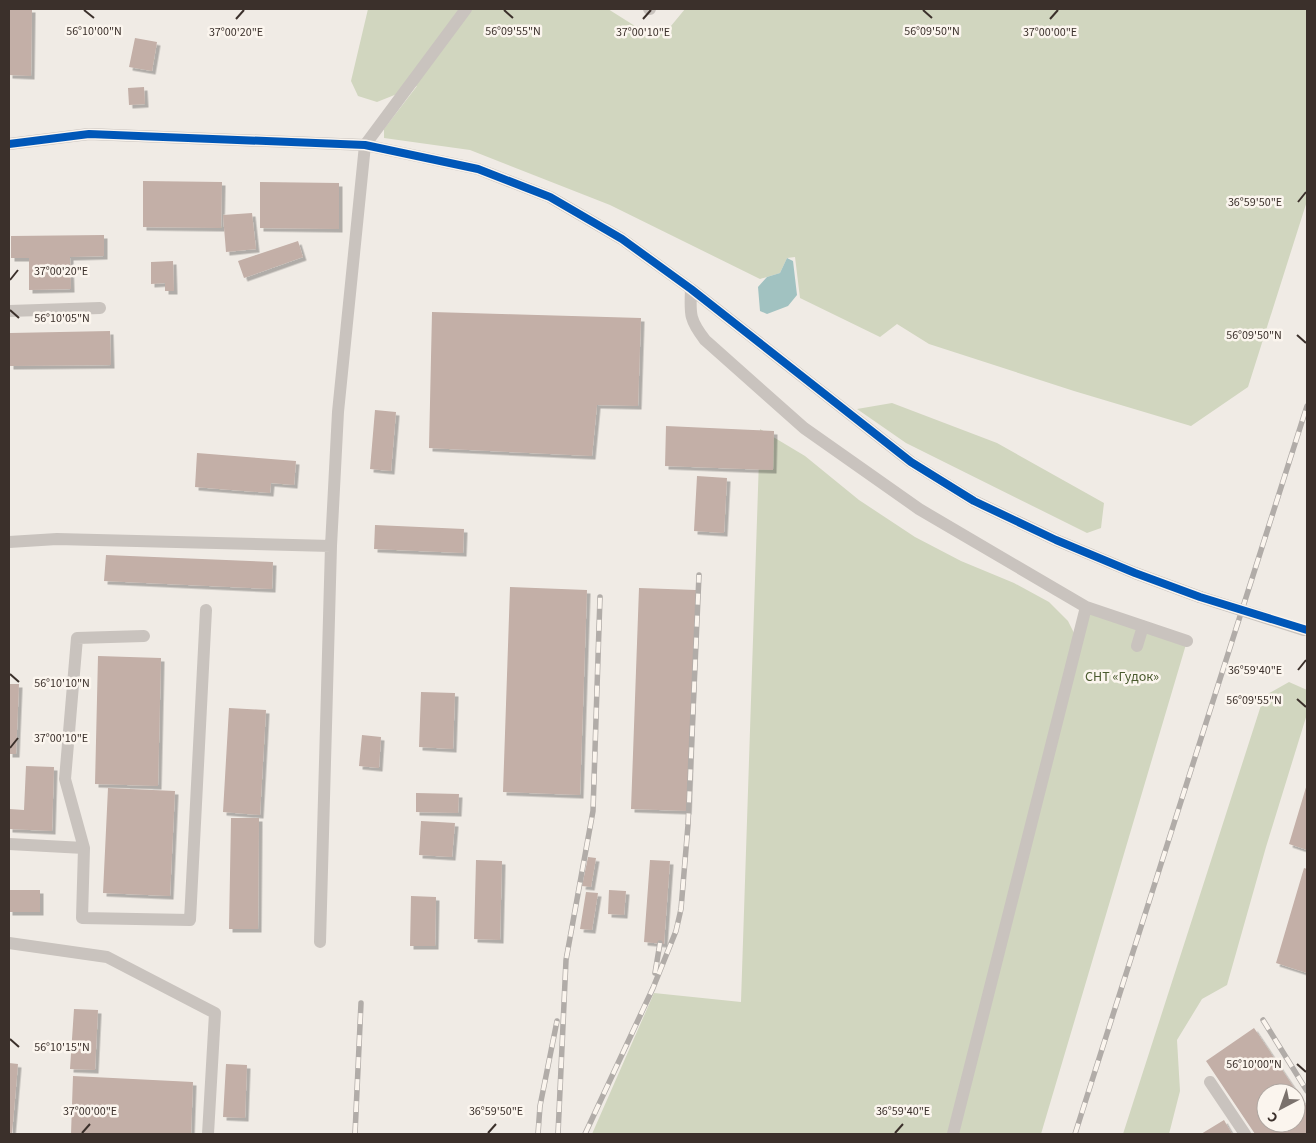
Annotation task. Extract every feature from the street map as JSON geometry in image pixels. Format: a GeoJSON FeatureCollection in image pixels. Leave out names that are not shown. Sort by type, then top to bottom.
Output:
{"type":"FeatureCollection","features":[{"type":"Feature","properties":{"kind":"street"},"geometry":{"type":"LineString","coordinates":[[320,942],[331,546],[338,412],[365,145],[466,9]]}},
{"type":"Feature","properties":{"kind":"street"},"geometry":{"type":"LineString","coordinates":[[9,144],[89,134],[365,145],[478,169],[550,196],[622,239],[691,289],[911,462],[974,501],[1056,540],[1135,573],[1200,597],[1306,630]]}},
{"type":"Feature","properties":{"kind":"street"},"geometry":{"type":"LineString","coordinates":[[691,289],[690,314],[694,326],[705,340],[804,428],[919,509],[1086,607],[1187,641]]}},
{"type":"Feature","properties":{"kind":"street"},"geometry":{"type":"LineString","coordinates":[[9,311],[100,308]]}},
{"type":"Feature","properties":{"kind":"street"},"geometry":{"type":"LineString","coordinates":[[9,542],[57,539],[331,546]]}},
{"type":"Feature","properties":{"kind":"street"},"geometry":{"type":"LineString","coordinates":[[953,1134],[1086,607]]}},
{"type":"Feature","properties":{"kind":"street"},"geometry":{"type":"LineString","coordinates":[[144,636],[77,638],[65,779],[84,848],[82,918],[190,920],[206,610]]}},
{"type":"Feature","properties":{"kind":"street"},"geometry":{"type":"LineString","coordinates":[[1137,646],[1143,626]]}},
{"type":"Feature","properties":{"kind":"street"},"geometry":{"type":"LineString","coordinates":[[9,844],[84,848]]}},
{"type":"Feature","properties":{"kind":"street"},"geometry":{"type":"LineString","coordinates":[[9,943],[107,957],[214,1013],[208,1134]]}},
{"type":"Feature","properties":{"kind":"street"},"geometry":{"type":"LineString","coordinates":[[1210,1082],[1245,1134]]}},
{"type":"Feature","properties":{"kind":"green space"},"geometry":{"type":"Polygon","coordinates":[[[368,9],[608,9],[635,26],[666,32],[685,9],[1307,9],[1307,201],[1248,387],[1191,426],[1074,391],[929,344],[897,324],[880,337],[800,298],[795,257],[787,258],[780,273],[760,279],[610,205],[470,150],[384,138],[384,129],[417,86],[377,102],[358,96],[351,81],[368,9]]]}},
{"type":"Feature","properties":{"kind":"green space"},"geometry":{"type":"Polygon","coordinates":[[[892,403],[997,443],[1104,503],[1101,528],[1087,533],[906,443],[857,409],[892,403]]]}},
{"type":"Feature","properties":{"kind":"green space","name":"СНТ «Гудок»"},"geometry":{"type":"Polygon","coordinates":[[[760,429],[805,456],[859,500],[915,537],[961,561],[1014,583],[1049,602],[1068,621],[1077,639],[1086,607],[1187,641],[1041,1134],[592,1134],[654,993],[741,1002],[760,429]]]}},
{"type":"Feature","properties":{"kind":"green space"},"geometry":{"type":"Polygon","coordinates":[[[1289,682],[1307,690],[1307,714],[1266,847],[1227,985],[1202,999],[1177,1040],[1180,1091],[1169,1134],[1123,1134],[1264,696],[1289,682]]]}},
{"type":"Feature","properties":{"kind":"water"},"geometry":{"type":"Polygon","coordinates":[[[787,258],[793,261],[797,295],[788,306],[767,314],[760,311],[758,287],[767,277],[780,273],[787,258]]]}},
{"type":"Feature","properties":{"kind":"building"},"geometry":{"type":"Polygon","coordinates":[[[9,9],[32,9],[31,76],[9,75],[9,9]]]}},
{"type":"Feature","properties":{"kind":"building"},"geometry":{"type":"Polygon","coordinates":[[[135,38],[157,42],[152,71],[129,67],[135,38]]]}},
{"type":"Feature","properties":{"kind":"building"},"geometry":{"type":"Polygon","coordinates":[[[144,87],[145,104],[129,105],[128,88],[144,87]]]}},
{"type":"Feature","properties":{"kind":"building"},"geometry":{"type":"Polygon","coordinates":[[[143,181],[222,182],[221,228],[143,227],[143,181]]]}},
{"type":"Feature","properties":{"kind":"building"},"geometry":{"type":"Polygon","coordinates":[[[260,182],[339,183],[339,229],[260,228],[260,182]]]}},
{"type":"Feature","properties":{"kind":"building"},"geometry":{"type":"Polygon","coordinates":[[[252,213],[256,249],[226,252],[223,215],[252,213]]]}},
{"type":"Feature","properties":{"kind":"building"},"geometry":{"type":"Polygon","coordinates":[[[104,235],[104,256],[70,257],[71,289],[29,290],[29,258],[11,258],[11,236],[104,235]]]}},
{"type":"Feature","properties":{"kind":"building"},"geometry":{"type":"Polygon","coordinates":[[[298,241],[303,257],[244,278],[238,261],[298,241]]]}},
{"type":"Feature","properties":{"kind":"building"},"geometry":{"type":"Polygon","coordinates":[[[173,261],[174,291],[165,291],[165,283],[151,284],[151,262],[173,261]]]}},
{"type":"Feature","properties":{"kind":"building"},"geometry":{"type":"Polygon","coordinates":[[[432,312],[641,318],[638,406],[597,405],[592,456],[429,448],[432,312]]]}},
{"type":"Feature","properties":{"kind":"building"},"geometry":{"type":"Polygon","coordinates":[[[110,331],[111,365],[10,366],[10,333],[110,331]]]}},
{"type":"Feature","properties":{"kind":"building"},"geometry":{"type":"Polygon","coordinates":[[[375,410],[396,412],[391,471],[370,469],[375,410]]]}},
{"type":"Feature","properties":{"kind":"building"},"geometry":{"type":"Polygon","coordinates":[[[666,426],[774,431],[773,470],[665,466],[666,426]]]}},
{"type":"Feature","properties":{"kind":"building"},"geometry":{"type":"Polygon","coordinates":[[[197,453],[296,461],[294,485],[271,483],[270,493],[195,487],[197,453]]]}},
{"type":"Feature","properties":{"kind":"building"},"geometry":{"type":"Polygon","coordinates":[[[697,476],[727,478],[724,533],[694,531],[697,476]]]}},
{"type":"Feature","properties":{"kind":"building"},"geometry":{"type":"Polygon","coordinates":[[[375,525],[464,529],[463,553],[374,549],[375,525]]]}},
{"type":"Feature","properties":{"kind":"building"},"geometry":{"type":"Polygon","coordinates":[[[106,555],[273,562],[272,589],[104,581],[106,555]]]}},
{"type":"Feature","properties":{"kind":"building"},"geometry":{"type":"Polygon","coordinates":[[[510,587],[587,590],[580,795],[503,792],[510,587]]]}},
{"type":"Feature","properties":{"kind":"building"},"geometry":{"type":"Polygon","coordinates":[[[639,588],[696,590],[688,811],[631,809],[639,588]]]}},
{"type":"Feature","properties":{"kind":"building"},"geometry":{"type":"Polygon","coordinates":[[[98,656],[161,658],[158,786],[95,784],[98,656]]]}},
{"type":"Feature","properties":{"kind":"building"},"geometry":{"type":"Polygon","coordinates":[[[9,684],[19,684],[16,754],[9,754],[9,684]]]}},
{"type":"Feature","properties":{"kind":"building"},"geometry":{"type":"Polygon","coordinates":[[[421,692],[455,693],[453,749],[419,747],[421,692]]]}},
{"type":"Feature","properties":{"kind":"building"},"geometry":{"type":"Polygon","coordinates":[[[229,708],[266,710],[260,815],[223,812],[229,708]]]}},
{"type":"Feature","properties":{"kind":"building"},"geometry":{"type":"Polygon","coordinates":[[[362,735],[381,737],[379,768],[359,766],[362,735]]]}},
{"type":"Feature","properties":{"kind":"building"},"geometry":{"type":"Polygon","coordinates":[[[26,766],[54,767],[52,831],[9,829],[9,809],[24,810],[26,766]]]}},
{"type":"Feature","properties":{"kind":"building"},"geometry":{"type":"Polygon","coordinates":[[[1307,784],[1307,850],[1289,844],[1307,784]]]}},
{"type":"Feature","properties":{"kind":"building"},"geometry":{"type":"Polygon","coordinates":[[[108,788],[175,791],[170,896],[103,893],[108,788]]]}},
{"type":"Feature","properties":{"kind":"building"},"geometry":{"type":"Polygon","coordinates":[[[416,793],[459,794],[458,813],[416,812],[416,793]]]}},
{"type":"Feature","properties":{"kind":"building"},"geometry":{"type":"Polygon","coordinates":[[[231,818],[259,818],[258,929],[229,929],[231,818]]]}},
{"type":"Feature","properties":{"kind":"building"},"geometry":{"type":"Polygon","coordinates":[[[421,821],[455,823],[452,857],[419,855],[421,821]]]}},
{"type":"Feature","properties":{"kind":"building"},"geometry":{"type":"Polygon","coordinates":[[[588,857],[596,858],[591,887],[582,886],[588,857]]]}},
{"type":"Feature","properties":{"kind":"building"},"geometry":{"type":"Polygon","coordinates":[[[476,860],[502,861],[500,940],[474,939],[476,860]]]}},
{"type":"Feature","properties":{"kind":"building"},"geometry":{"type":"Polygon","coordinates":[[[650,860],[670,861],[664,944],[644,942],[650,860]]]}},
{"type":"Feature","properties":{"kind":"building"},"geometry":{"type":"Polygon","coordinates":[[[1304,868],[1307,869],[1307,973],[1276,963],[1304,868]]]}},
{"type":"Feature","properties":{"kind":"building"},"geometry":{"type":"Polygon","coordinates":[[[9,890],[40,890],[40,912],[9,912],[9,890]]]}},
{"type":"Feature","properties":{"kind":"building"},"geometry":{"type":"Polygon","coordinates":[[[609,890],[626,891],[624,915],[608,914],[609,890]]]}},
{"type":"Feature","properties":{"kind":"building"},"geometry":{"type":"Polygon","coordinates":[[[586,892],[598,893],[592,930],[580,929],[586,892]]]}},
{"type":"Feature","properties":{"kind":"building"},"geometry":{"type":"Polygon","coordinates":[[[411,896],[436,897],[435,946],[410,946],[411,896]]]}},
{"type":"Feature","properties":{"kind":"building"},"geometry":{"type":"Polygon","coordinates":[[[74,1009],[98,1010],[95,1070],[70,1069],[74,1009]]]}},
{"type":"Feature","properties":{"kind":"building"},"geometry":{"type":"Polygon","coordinates":[[[1254,1028],[1291,1083],[1256,1083],[1256,1133],[1306,1133],[1306,1106],[1307,1107],[1307,1134],[1255,1134],[1206,1061],[1254,1028]]]}},
{"type":"Feature","properties":{"kind":"building"},"geometry":{"type":"Polygon","coordinates":[[[9,1063],[18,1064],[12,1134],[9,1134],[9,1063]]]}},
{"type":"Feature","properties":{"kind":"building"},"geometry":{"type":"Polygon","coordinates":[[[226,1064],[247,1065],[245,1118],[223,1117],[226,1064]]]}},
{"type":"Feature","properties":{"kind":"building"},"geometry":{"type":"Polygon","coordinates":[[[73,1076],[193,1082],[191,1134],[71,1134],[73,1076]]]}},
{"type":"Feature","properties":{"kind":"building"},"geometry":{"type":"Polygon","coordinates":[[[1224,1120],[1232,1134],[1201,1134],[1224,1120]]]}},
{"type":"Feature","properties":{"kind":"railway"},"geometry":{"type":"LineString","coordinates":[[1075,1134],[1307,406]]}},
{"type":"Feature","properties":{"kind":"railway"},"geometry":{"type":"LineString","coordinates":[[585,1134],[653,988],[676,931],[681,909],[688,825],[699,575]]}},
{"type":"Feature","properties":{"kind":"railway"},"geometry":{"type":"LineString","coordinates":[[558,1134],[566,960],[593,811],[600,597]]}},
{"type":"Feature","properties":{"kind":"railway"},"geometry":{"type":"LineString","coordinates":[[655,973],[660,943]]}},
{"type":"Feature","properties":{"kind":"railway"},"geometry":{"type":"LineString","coordinates":[[355,1134],[361,1003]]}},
{"type":"Feature","properties":{"kind":"railway"},"geometry":{"type":"LineString","coordinates":[[1263,1020],[1307,1091]]}},
{"type":"Feature","properties":{"kind":"railway"},"geometry":{"type":"LineString","coordinates":[[538,1134],[540,1106],[557,1021]]}},
{"type":"Feature","properties":{"kind":"cycle path"},"geometry":{"type":"LineString","coordinates":[[9,144],[89,134],[365,145],[478,169],[550,197],[622,239],[691,289],[911,462],[974,501],[1056,540],[1135,573],[1200,597],[1307,630]]}}]}
